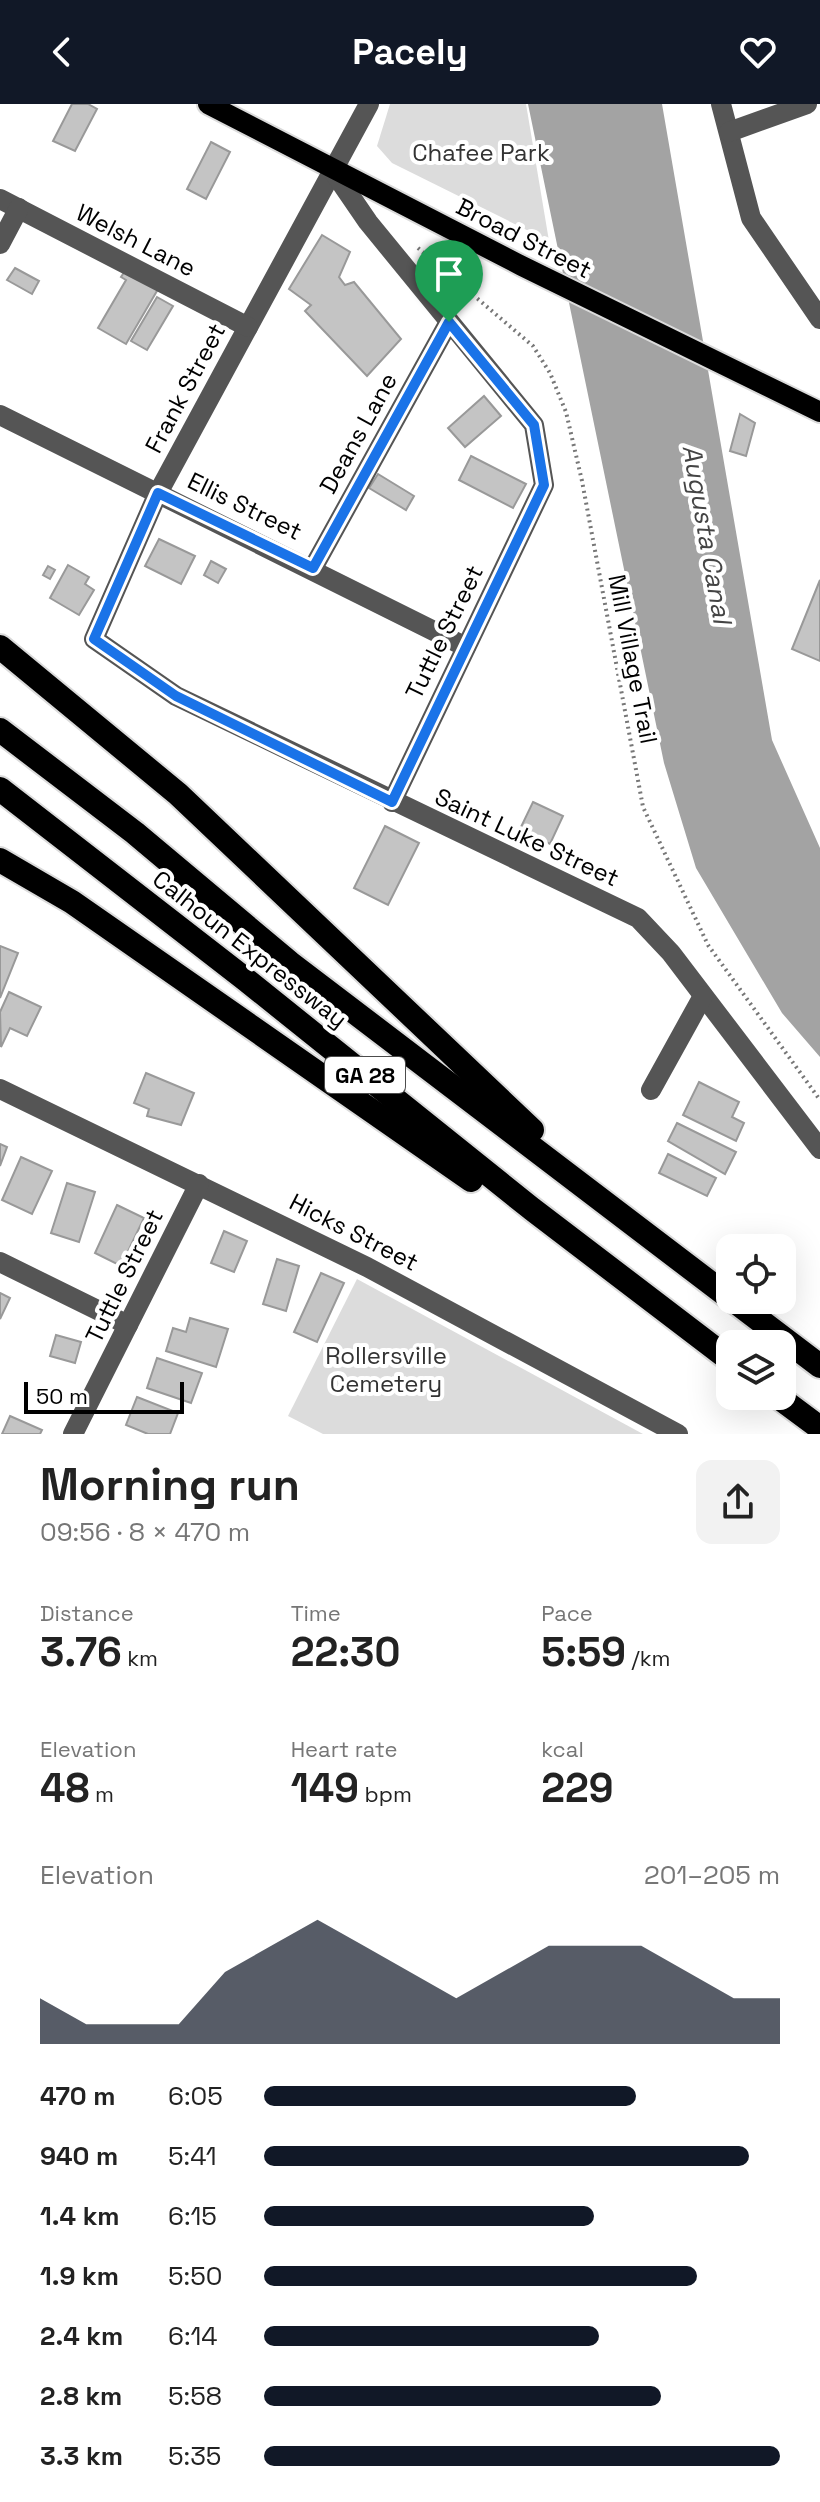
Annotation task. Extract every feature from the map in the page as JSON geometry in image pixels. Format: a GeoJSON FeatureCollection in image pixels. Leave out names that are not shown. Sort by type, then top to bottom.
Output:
{"type":"FeatureCollection","features":[{"type":"Feature","properties":{"kind":"highway"},"geometry":{"type":"LineString","coordinates":[[0,647],[178,794],[627,1219]]}},
{"type":"Feature","properties":{"kind":"highway","name":"Calhoun Expressway"},"geometry":{"type":"LineString","coordinates":[[0,730],[135,833],[290,963],[716,1287]]}},
{"type":"Feature","properties":{"kind":"highway","name":"Calhoun Expressway"},"geometry":{"type":"LineString","coordinates":[[0,789],[245,979],[532,1209],[716,1349]]}},
{"type":"Feature","properties":{"kind":"highway"},"geometry":{"type":"LineString","coordinates":[[0,860],[72,902],[716,1350]]}},
{"type":"Feature","properties":{"kind":"highway","name":"Calhoun Expressway"},"geometry":{"type":"LineString","coordinates":[[751,1314],[820,1366]]}},
{"type":"Feature","properties":{"kind":"highway"},"geometry":{"type":"LineString","coordinates":[[796,1410],[820,1428]]}},
{"type":"Feature","properties":{"kind":"main road","name":"Broad Street"},"geometry":{"type":"LineString","coordinates":[[208,104],[522,266],[820,412]]}},
{"type":"Feature","properties":{"kind":"street","name":"Frank Street"},"geometry":{"type":"LineString","coordinates":[[94,639],[158,493],[331,168],[369,104]]}},
{"type":"Feature","properties":{"kind":"street"},"geometry":{"type":"LineString","coordinates":[[721,104],[751,218],[820,319]]}},
{"type":"Feature","properties":{"kind":"street"},"geometry":{"type":"LineString","coordinates":[[729,132],[807,104]]}},
{"type":"Feature","properties":{"kind":"street"},"geometry":{"type":"LineString","coordinates":[[331,168],[368,222],[449,322]]}},
{"type":"Feature","properties":{"kind":"street","name":"Welsh Lane"},"geometry":{"type":"LineString","coordinates":[[0,199],[248,327]]}},
{"type":"Feature","properties":{"kind":"street"},"geometry":{"type":"LineString","coordinates":[[0,244],[19,208]]}},
{"type":"Feature","properties":{"kind":"street","name":"Tuttle Street"},"geometry":{"type":"LineString","coordinates":[[392,802],[544,485],[534,425],[449,322]]}},
{"type":"Feature","properties":{"kind":"street","name":"Deans Lane"},"geometry":{"type":"LineString","coordinates":[[313,568],[449,322]]}},
{"type":"Feature","properties":{"kind":"street","name":"Ellis Street"},"geometry":{"type":"LineString","coordinates":[[0,415],[313,568],[466,647]]}},
{"type":"Feature","properties":{"kind":"street","name":"Saint Luke Street"},"geometry":{"type":"LineString","coordinates":[[94,639],[176,696],[638,918],[671,953],[820,1149]]}},
{"type":"Feature","properties":{"kind":"street"},"geometry":{"type":"LineString","coordinates":[[651,1090],[703,996]]}},
{"type":"Feature","properties":{"kind":"street","name":"Hicks Street"},"geometry":{"type":"LineString","coordinates":[[0,1089],[367,1267],[678,1434]]}},
{"type":"Feature","properties":{"kind":"street","name":"Tuttle Street"},"geometry":{"type":"LineString","coordinates":[[73,1434],[199,1184]]}},
{"type":"Feature","properties":{"kind":"street"},"geometry":{"type":"LineString","coordinates":[[0,1262],[128,1325]]}},
{"type":"Feature","properties":{"kind":"path","name":"Mill Village Trail"},"geometry":{"type":"LineString","coordinates":[[410,242],[533,346],[550,373],[566,412],[582,481],[643,807],[708,945],[820,1100]]}},
{"type":"Feature","properties":{"kind":"green space","name":"Chafee Park"},"geometry":{"type":"Polygon","coordinates":[[[390,104],[526,104],[549,241],[392,163],[377,146],[390,104]]]}},
{"type":"Feature","properties":{"kind":"green space","name":"Rollersville Cemetery"},"geometry":{"type":"Polygon","coordinates":[[[357,1279],[643,1434],[323,1434],[288,1416],[357,1279]]]}},
{"type":"Feature","properties":{"kind":"water","name":"Augusta Canal"},"geometry":{"type":"Polygon","coordinates":[[[528,104],[662,104],[772,740],[820,848],[820,1057],[782,1013],[696,868],[664,763],[528,104]]]}},
{"type":"Feature","properties":{"kind":"building"},"geometry":{"type":"Polygon","coordinates":[[[72,104],[88,104],[97,109],[75,151],[53,141],[72,104]]]}},
{"type":"Feature","properties":{"kind":"building"},"geometry":{"type":"Polygon","coordinates":[[[211,142],[230,152],[206,199],[187,189],[211,142]]]}},
{"type":"Feature","properties":{"kind":"building"},"geometry":{"type":"Polygon","coordinates":[[[322,235],[350,252],[339,277],[345,285],[354,282],[401,339],[367,376],[305,311],[311,305],[289,289],[322,235]]]}},
{"type":"Feature","properties":{"kind":"building"},"geometry":{"type":"Polygon","coordinates":[[[129,265],[161,284],[126,344],[98,328],[126,280],[121,277],[129,265]]]}},
{"type":"Feature","properties":{"kind":"building"},"geometry":{"type":"Polygon","coordinates":[[[15,268],[39,281],[32,294],[7,280],[15,268]]]}},
{"type":"Feature","properties":{"kind":"building"},"geometry":{"type":"Polygon","coordinates":[[[157,297],[173,306],[147,350],[131,341],[157,297]]]}},
{"type":"Feature","properties":{"kind":"building"},"geometry":{"type":"Polygon","coordinates":[[[484,396],[501,416],[465,447],[448,428],[484,396]]]}},
{"type":"Feature","properties":{"kind":"building"},"geometry":{"type":"Polygon","coordinates":[[[740,414],[755,423],[746,456],[730,451],[740,414]]]}},
{"type":"Feature","properties":{"kind":"building"},"geometry":{"type":"Polygon","coordinates":[[[471,456],[526,484],[513,508],[459,480],[471,456]]]}},
{"type":"Feature","properties":{"kind":"building"},"geometry":{"type":"Polygon","coordinates":[[[378,474],[414,496],[406,510],[369,488],[378,474]]]}},
{"type":"Feature","properties":{"kind":"building"},"geometry":{"type":"Polygon","coordinates":[[[159,539],[195,556],[181,584],[145,566],[159,539]]]}},
{"type":"Feature","properties":{"kind":"building"},"geometry":{"type":"Polygon","coordinates":[[[211,561],[226,569],[218,583],[204,575],[211,561]]]}},
{"type":"Feature","properties":{"kind":"building"},"geometry":{"type":"Polygon","coordinates":[[[68,565],[89,577],[85,584],[94,590],[79,615],[50,598],[68,565]]]}},
{"type":"Feature","properties":{"kind":"building"},"geometry":{"type":"Polygon","coordinates":[[[48,566],[55,570],[50,579],[43,575],[48,566]]]}},
{"type":"Feature","properties":{"kind":"building"},"geometry":{"type":"Polygon","coordinates":[[[820,580],[820,661],[792,649],[820,580]]]}},
{"type":"Feature","properties":{"kind":"building"},"geometry":{"type":"Polygon","coordinates":[[[533,802],[563,816],[550,844],[520,829],[533,802]]]}},
{"type":"Feature","properties":{"kind":"building"},"geometry":{"type":"Polygon","coordinates":[[[385,826],[419,843],[388,905],[354,888],[385,826]]]}},
{"type":"Feature","properties":{"kind":"building"},"geometry":{"type":"Polygon","coordinates":[[[0,946],[18,953],[0,998],[0,946]]]}},
{"type":"Feature","properties":{"kind":"building"},"geometry":{"type":"Polygon","coordinates":[[[9,992],[41,1007],[27,1036],[10,1028],[1,1047],[0,1012],[9,992]]]}},
{"type":"Feature","properties":{"kind":"building"},"geometry":{"type":"Polygon","coordinates":[[[146,1073],[194,1093],[181,1125],[147,1116],[149,1109],[134,1103],[146,1073]]]}},
{"type":"Feature","properties":{"kind":"building"},"geometry":{"type":"Polygon","coordinates":[[[699,1082],[739,1102],[732,1117],[744,1123],[736,1141],[683,1115],[699,1082]]]}},
{"type":"Feature","properties":{"kind":"building"},"geometry":{"type":"Polygon","coordinates":[[[677,1123],[736,1152],[725,1174],[668,1141],[677,1123]]]}},
{"type":"Feature","properties":{"kind":"building"},"geometry":{"type":"Polygon","coordinates":[[[0,1144],[7,1147],[0,1166],[0,1144]]]}},
{"type":"Feature","properties":{"kind":"building"},"geometry":{"type":"Polygon","coordinates":[[[668,1154],[716,1178],[707,1196],[659,1173],[668,1154]]]}},
{"type":"Feature","properties":{"kind":"building"},"geometry":{"type":"Polygon","coordinates":[[[21,1157],[52,1171],[32,1214],[2,1200],[21,1157]]]}},
{"type":"Feature","properties":{"kind":"building"},"geometry":{"type":"Polygon","coordinates":[[[67,1183],[95,1192],[79,1242],[51,1233],[67,1183]]]}},
{"type":"Feature","properties":{"kind":"building"},"geometry":{"type":"Polygon","coordinates":[[[117,1205],[144,1218],[121,1266],[95,1253],[117,1205]]]}},
{"type":"Feature","properties":{"kind":"building"},"geometry":{"type":"Polygon","coordinates":[[[224,1231],[247,1241],[234,1272],[211,1263],[224,1231]]]}},
{"type":"Feature","properties":{"kind":"building"},"geometry":{"type":"Polygon","coordinates":[[[277,1259],[299,1266],[286,1311],[263,1304],[277,1259]]]}},
{"type":"Feature","properties":{"kind":"building"},"geometry":{"type":"Polygon","coordinates":[[[321,1273],[344,1283],[317,1342],[294,1332],[321,1273]]]}},
{"type":"Feature","properties":{"kind":"building"},"geometry":{"type":"Polygon","coordinates":[[[0,1293],[10,1298],[0,1319],[0,1293]]]}},
{"type":"Feature","properties":{"kind":"building"},"geometry":{"type":"Polygon","coordinates":[[[190,1318],[228,1329],[216,1367],[166,1351],[173,1328],[186,1332],[190,1318]]]}},
{"type":"Feature","properties":{"kind":"building"},"geometry":{"type":"Polygon","coordinates":[[[56,1335],[81,1342],[75,1363],[50,1356],[56,1335]]]}},
{"type":"Feature","properties":{"kind":"building"},"geometry":{"type":"Polygon","coordinates":[[[157,1358],[202,1373],[191,1403],[147,1388],[157,1358]]]}},
{"type":"Feature","properties":{"kind":"building"},"geometry":{"type":"Polygon","coordinates":[[[137,1397],[178,1413],[170,1434],[148,1434],[126,1425],[137,1397]]]}},
{"type":"Feature","properties":{"kind":"building"},"geometry":{"type":"Polygon","coordinates":[[[10,1416],[42,1430],[40,1434],[2,1434],[10,1416]]]}},
{"type":"Feature","properties":{"kind":"route"},"geometry":{"type":"LineString","coordinates":[[449,322],[534,425],[544,485],[392,802],[176,696],[94,639],[158,493],[313,568],[449,322]]}}]}
